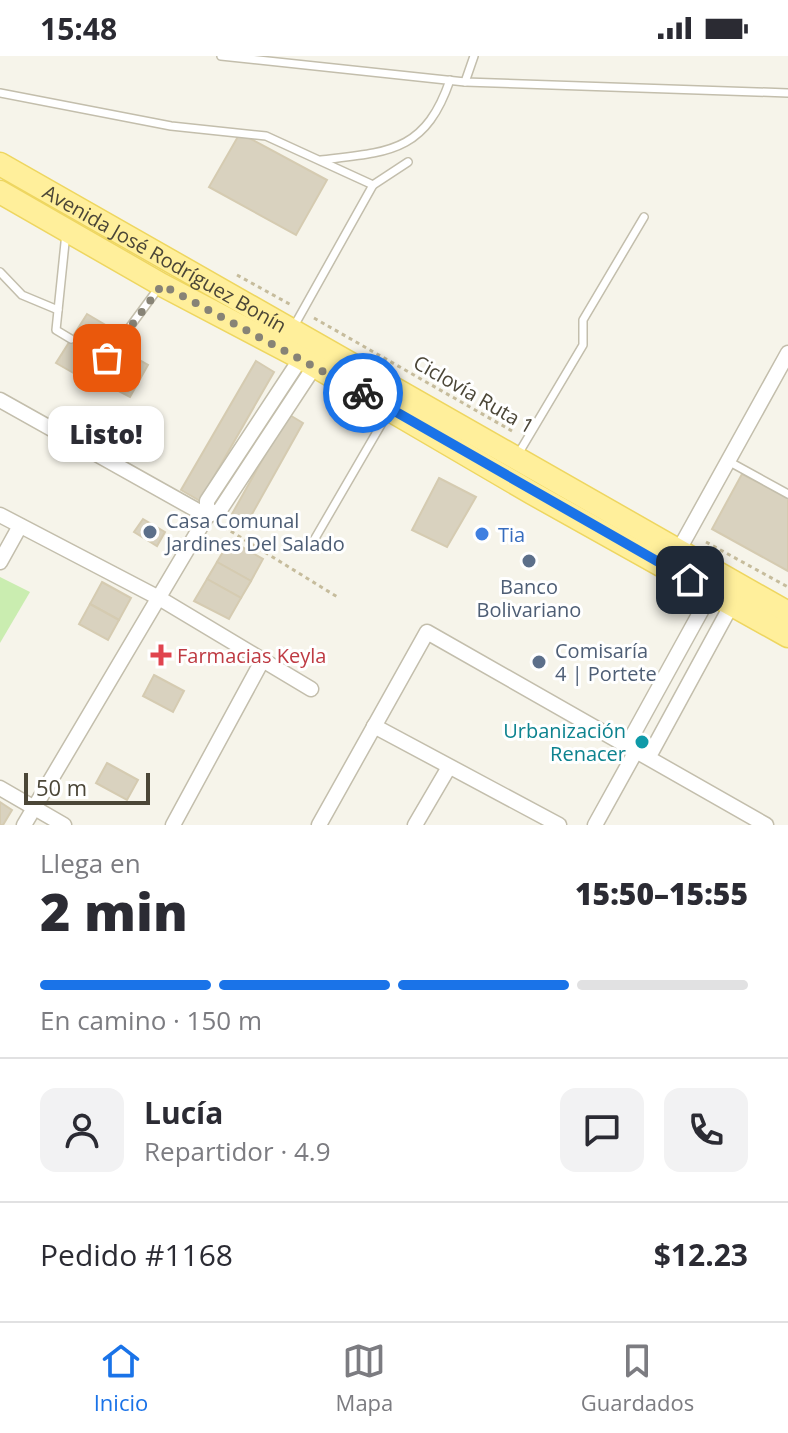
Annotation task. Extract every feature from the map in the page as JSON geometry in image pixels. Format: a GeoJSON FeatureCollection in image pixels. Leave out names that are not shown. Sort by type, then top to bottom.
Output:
{"type":"FeatureCollection","features":[{"type":"Feature","properties":{"kind":"main road","name":"Avenida José Rodríguez Bonín"},"geometry":{"type":"LineString","coordinates":[[0,164],[297,320],[316,357],[390,410],[678,551],[788,613]]}},
{"type":"Feature","properties":{"kind":"main road","name":"Avenida José Rodríguez Bonín"},"geometry":{"type":"LineString","coordinates":[[0,192],[162,285],[522,449],[678,551],[711,593],[788,636]]}},
{"type":"Feature","properties":{"kind":"street"},"geometry":{"type":"LineString","coordinates":[[678,551],[788,353]]}},
{"type":"Feature","properties":{"kind":"street"},"geometry":{"type":"LineString","coordinates":[[24,825],[207,516],[220,510],[316,357]]}},
{"type":"Feature","properties":{"kind":"street"},"geometry":{"type":"LineString","coordinates":[[0,400],[207,516]]}},
{"type":"Feature","properties":{"kind":"street"},"geometry":{"type":"LineString","coordinates":[[0,515],[159,598],[311,689]]}},
{"type":"Feature","properties":{"kind":"street"},"geometry":{"type":"LineString","coordinates":[[0,562],[20,526]]}},
{"type":"Feature","properties":{"kind":"street"},"geometry":{"type":"LineString","coordinates":[[636,751],[630,740],[711,593]]}},
{"type":"Feature","properties":{"kind":"street"},"geometry":{"type":"LineString","coordinates":[[636,751],[652,751],[732,604]]}},
{"type":"Feature","properties":{"kind":"street"},"geometry":{"type":"LineString","coordinates":[[319,825],[427,632],[766,825]]}},
{"type":"Feature","properties":{"kind":"street"},"geometry":{"type":"LineString","coordinates":[[173,825],[262,661]]}},
{"type":"Feature","properties":{"kind":"street"},"geometry":{"type":"LineString","coordinates":[[648,708],[669,720]]}},
{"type":"Feature","properties":{"kind":"street"},"geometry":{"type":"LineString","coordinates":[[374,726],[559,825]]}},
{"type":"Feature","properties":{"kind":"street"},"geometry":{"type":"LineString","coordinates":[[595,825],[636,751]]}},
{"type":"Feature","properties":{"kind":"street"},"geometry":{"type":"LineString","coordinates":[[415,825],[449,767]]}},
{"type":"Feature","properties":{"kind":"street"},"geometry":{"type":"LineString","coordinates":[[0,788],[64,825]]}},
{"type":"Feature","properties":{"kind":"lane"},"geometry":{"type":"LineString","coordinates":[[221,56],[465,82],[788,93]]}},
{"type":"Feature","properties":{"kind":"lane"},"geometry":{"type":"LineString","coordinates":[[465,82],[474,56]]}},
{"type":"Feature","properties":{"kind":"lane"},"geometry":{"type":"LineString","coordinates":[[319,161],[395,150],[422,129],[439,106],[450,80]]}},
{"type":"Feature","properties":{"kind":"lane"},"geometry":{"type":"LineString","coordinates":[[0,93],[171,126],[266,136],[373,185]]}},
{"type":"Feature","properties":{"kind":"lane"},"geometry":{"type":"LineString","coordinates":[[297,320],[373,185],[388,172],[408,162]]}},
{"type":"Feature","properties":{"kind":"lane"},"geometry":{"type":"LineString","coordinates":[[522,449],[583,345],[583,320],[644,217]]}},
{"type":"Feature","properties":{"kind":"lane"},"geometry":{"type":"LineString","coordinates":[[66,230],[56,330],[71,339]]}},
{"type":"Feature","properties":{"kind":"lane"},"geometry":{"type":"LineString","coordinates":[[0,272],[22,295],[58,310]]}},
{"type":"Feature","properties":{"kind":"lane"},"geometry":{"type":"LineString","coordinates":[[92,351],[107,358],[162,285]]}},
{"type":"Feature","properties":{"kind":"lane"},"geometry":{"type":"LineString","coordinates":[[310,547],[390,410]]}},
{"type":"Feature","properties":{"kind":"lane"},"geometry":{"type":"LineString","coordinates":[[728,461],[788,494]]}},
{"type":"Feature","properties":{"kind":"path","name":"Ciclovía Ruta 1"},"geometry":{"type":"LineString","coordinates":[[225,268],[297,320],[522,449]]}},
{"type":"Feature","properties":{"kind":"path"},"geometry":{"type":"LineString","coordinates":[[207,516],[339,598]]}},
{"type":"Feature","properties":{"kind":"path"},"geometry":{"type":"LineString","coordinates":[[678,551],[788,587]]}},
{"type":"Feature","properties":{"kind":"green space"},"geometry":{"type":"Polygon","coordinates":[[[0,577],[30,592],[0,643],[0,577]]]}},
{"type":"Feature","properties":{"kind":"building"},"geometry":{"type":"Polygon","coordinates":[[[240,133],[327,180],[296,235],[209,187],[240,133]]]}},
{"type":"Feature","properties":{"kind":"building"},"geometry":{"type":"Polygon","coordinates":[[[87,314],[109,327],[77,375],[56,363],[87,314]]]}},
{"type":"Feature","properties":{"kind":"building"},"geometry":{"type":"Polygon","coordinates":[[[127,353],[148,365],[130,397],[109,386],[127,353]]]}},
{"type":"Feature","properties":{"kind":"building"},"geometry":{"type":"Polygon","coordinates":[[[256,361],[274,372],[200,501],[181,490],[256,361]]]}},
{"type":"Feature","properties":{"kind":"building"},"geometry":{"type":"Polygon","coordinates":[[[288,414],[303,423],[247,523],[232,514],[288,414]]]}},
{"type":"Feature","properties":{"kind":"building"},"geometry":{"type":"Polygon","coordinates":[[[742,474],[788,498],[788,571],[712,529],[742,474]]]}},
{"type":"Feature","properties":{"kind":"building"},"geometry":{"type":"Polygon","coordinates":[[[439,478],[476,497],[447,547],[412,530],[439,478]]]}},
{"type":"Feature","properties":{"kind":"building","name":"Casa Comunal Jardines Del Salado"},"geometry":{"type":"Polygon","coordinates":[[[143,519],[165,532],[157,546],[134,532],[143,519]]]}},
{"type":"Feature","properties":{"kind":"building"},"geometry":{"type":"Polygon","coordinates":[[[230,540],[263,559],[251,581],[217,562],[230,540]]]}},
{"type":"Feature","properties":{"kind":"building"},"geometry":{"type":"Polygon","coordinates":[[[217,562],[251,581],[241,598],[207,579],[217,562]]]}},
{"type":"Feature","properties":{"kind":"building"},"geometry":{"type":"Polygon","coordinates":[[[207,579],[241,598],[229,619],[194,601],[207,579]]]}},
{"type":"Feature","properties":{"kind":"building"},"geometry":{"type":"Polygon","coordinates":[[[102,582],[131,598],[119,620],[90,604],[102,582]]]}},
{"type":"Feature","properties":{"kind":"building"},"geometry":{"type":"Polygon","coordinates":[[[90,604],[119,620],[108,640],[79,624],[90,604]]]}},
{"type":"Feature","properties":{"kind":"building"},"geometry":{"type":"Polygon","coordinates":[[[154,675],[184,691],[173,712],[143,696],[154,675]]]}},
{"type":"Feature","properties":{"kind":"building"},"geometry":{"type":"Polygon","coordinates":[[[107,763],[138,780],[127,800],[96,783],[107,763]]]}},
{"type":"Feature","properties":{"kind":"building"},"geometry":{"type":"Polygon","coordinates":[[[0,802],[12,810],[3,825],[0,825],[0,802]]]}},
{"type":"Feature","properties":{"kind":"way so far"},"geometry":{"type":"LineString","coordinates":[[107,358],[162,285],[363,393]]}},
{"type":"Feature","properties":{"kind":"place","name":"Listo!"},"geometry":{"type":"Point","coordinates":[107,358]}},
{"type":"Feature","properties":{"kind":"place","name":"Casa Comunal Jardines Del Salado"},"geometry":{"type":"Point","coordinates":[150,532]}},
{"type":"Feature","properties":{"kind":"place","name":"Tia"},"geometry":{"type":"Point","coordinates":[482,534]}},
{"type":"Feature","properties":{"kind":"place","name":"Banco Bolivariano"},"geometry":{"type":"Point","coordinates":[529,561]}},
{"type":"Feature","properties":{"kind":"place","name":"Farmacias Keyla"},"geometry":{"type":"Point","coordinates":[161,655]}},
{"type":"Feature","properties":{"kind":"place","name":"Comisaría 4 | Portete"},"geometry":{"type":"Point","coordinates":[539,662]}},
{"type":"Feature","properties":{"kind":"place","name":"Urbanización Renacer"},"geometry":{"type":"Point","coordinates":[642,742]}},
{"type":"Feature","properties":{"kind":"route"},"geometry":{"type":"LineString","coordinates":[[363,393],[532,493],[690,580]]}}]}
